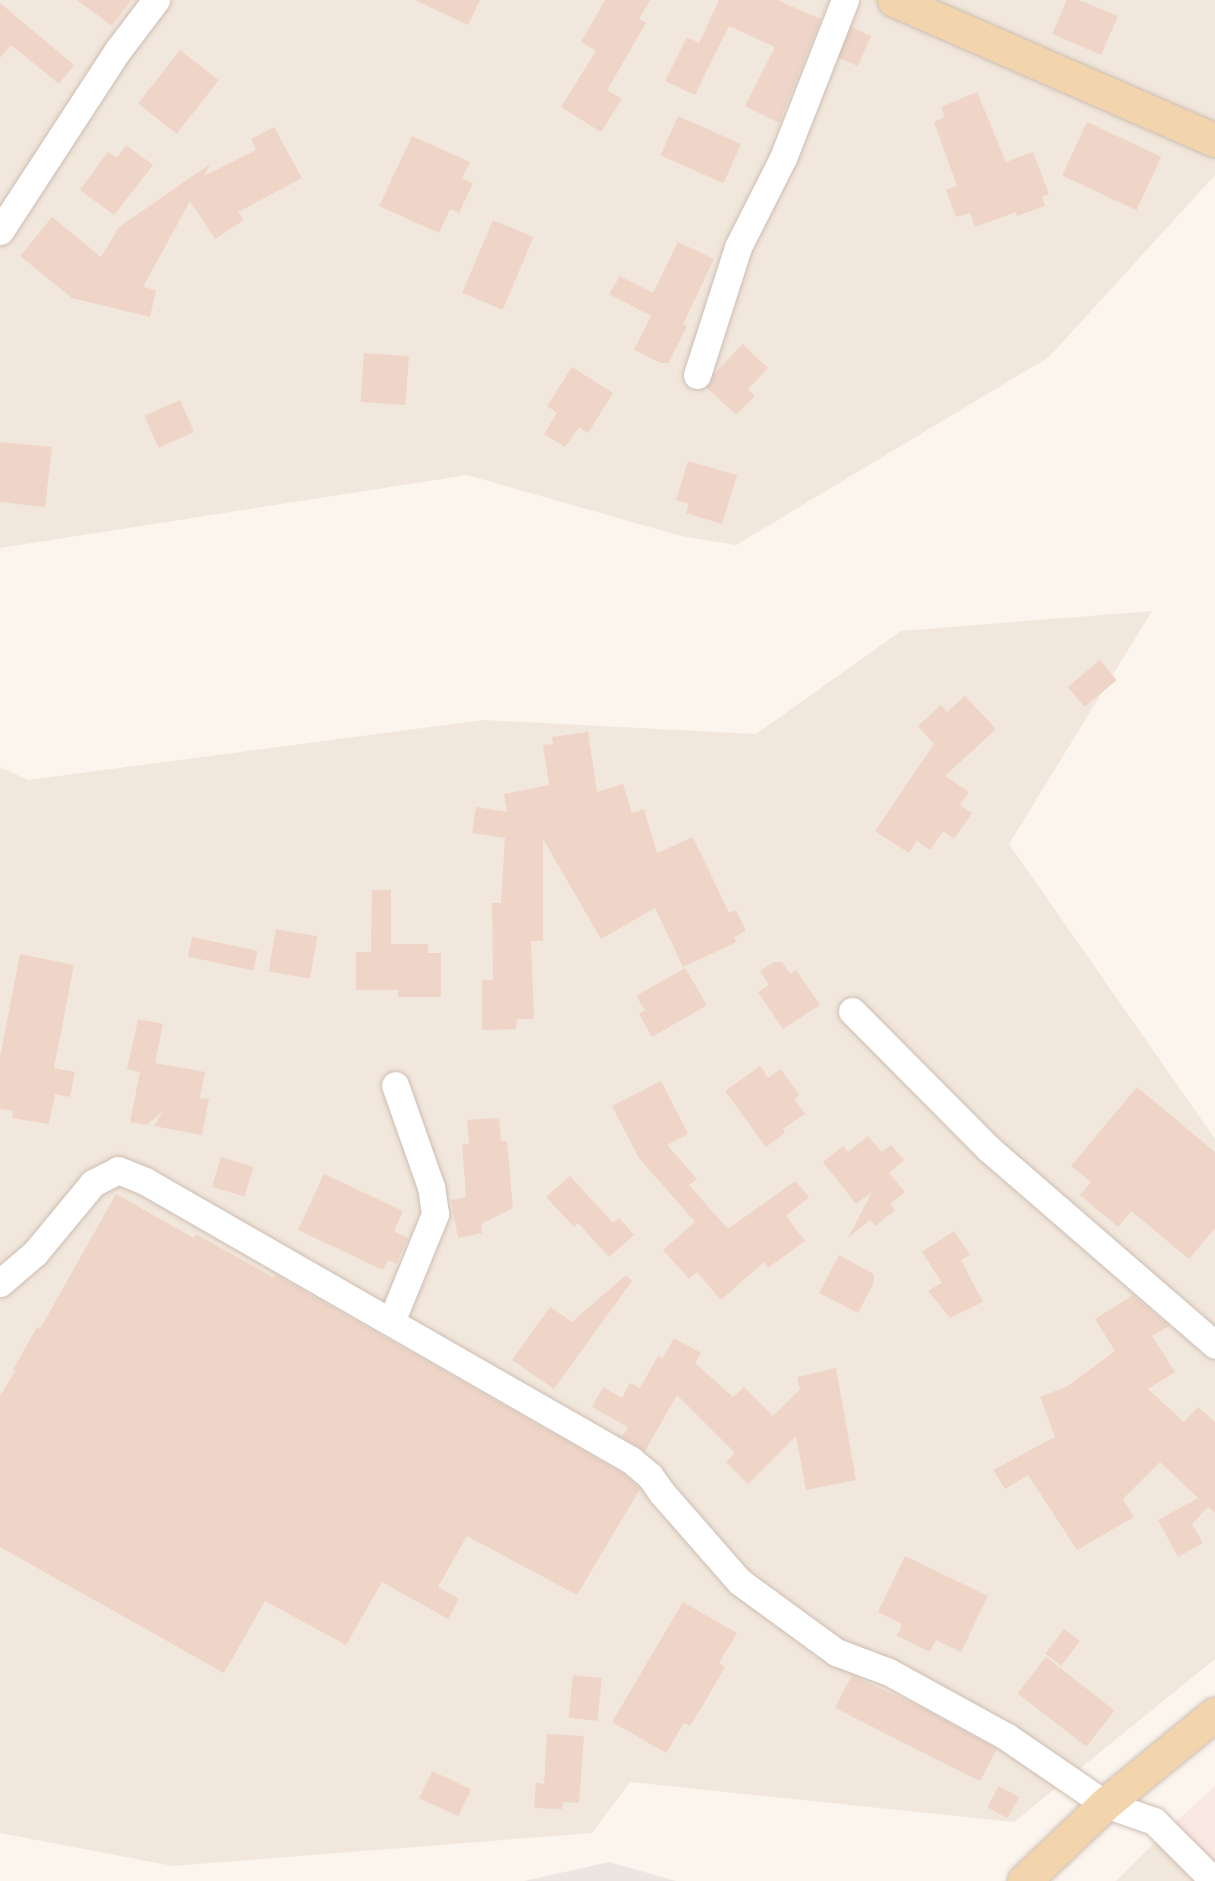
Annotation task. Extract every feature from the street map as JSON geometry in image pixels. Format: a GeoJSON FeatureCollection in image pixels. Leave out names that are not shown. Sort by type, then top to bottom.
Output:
{"type":"FeatureCollection","features":[{"type":"Feature","properties":{"kind":"main road"},"geometry":{"type":"LineString","coordinates":[[894,0],[1215,140]]}},
{"type":"Feature","properties":{"kind":"main road"},"geometry":{"type":"LineString","coordinates":[[1024,1881],[1105,1804],[1215,1714]]}},
{"type":"Feature","properties":{"kind":"street"},"geometry":{"type":"LineString","coordinates":[[0,231],[118,50],[156,0]]}},
{"type":"Feature","properties":{"kind":"street"},"geometry":{"type":"LineString","coordinates":[[697,375],[738,247],[783,158],[845,0]]}},
{"type":"Feature","properties":{"kind":"street"},"geometry":{"type":"LineString","coordinates":[[852,1011],[988,1149],[1215,1345]]}},
{"type":"Feature","properties":{"kind":"street"},"geometry":{"type":"LineString","coordinates":[[391,1322],[435,1214],[431,1187],[395,1084]]}},
{"type":"Feature","properties":{"kind":"street"},"geometry":{"type":"LineString","coordinates":[[0,1283],[35,1253],[93,1183],[118,1170],[145,1181],[631,1460],[651,1476],[740,1582],[836,1652],[889,1672],[1007,1737],[1105,1804],[1154,1821],[1214,1881]]}},
{"type":"Feature","properties":{"kind":"shaded area"},"geometry":{"type":"Polygon","coordinates":[[[0,0],[1215,0],[1215,175],[1049,357],[736,545],[681,536],[467,475],[0,548],[0,0]]]}},
{"type":"Feature","properties":{"kind":"shaded area"},"geometry":{"type":"Polygon","coordinates":[[[1152,611],[1009,844],[1215,1139],[1215,1659],[1014,1822],[630,1782],[592,1833],[173,1866],[0,1833],[0,767],[28,780],[483,720],[756,734],[901,631],[1152,611]]]}},
{"type":"Feature","properties":{"kind":"shaded area"},"geometry":{"type":"Polygon","coordinates":[[[1215,1786],[1215,1874],[1172,1825],[1215,1786]]]}},
{"type":"Feature","properties":{"kind":"shaded area"},"geometry":{"type":"Polygon","coordinates":[[[1172,1825],[1215,1881],[1116,1881],[1172,1825]]]}},
{"type":"Feature","properties":{"kind":"shaded area"},"geometry":{"type":"Polygon","coordinates":[[[609,1862],[676,1881],[524,1881],[609,1862]]]}},
{"type":"Feature","properties":{"kind":"building"},"geometry":{"type":"Polygon","coordinates":[[[77,0],[131,0],[112,26],[77,0]]]}},
{"type":"Feature","properties":{"kind":"building"},"geometry":{"type":"Polygon","coordinates":[[[415,0],[480,0],[468,25],[415,0]]]}},
{"type":"Feature","properties":{"kind":"building"},"geometry":{"type":"Polygon","coordinates":[[[605,0],[650,0],[639,19],[646,23],[607,90],[622,99],[601,132],[561,107],[596,51],[581,42],[605,0]]]}},
{"type":"Feature","properties":{"kind":"building"},"geometry":{"type":"Polygon","coordinates":[[[719,0],[777,0],[821,19],[779,123],[745,106],[775,47],[729,26],[695,95],[665,81],[687,37],[699,43],[719,0]]]}},
{"type":"Feature","properties":{"kind":"building"},"geometry":{"type":"Polygon","coordinates":[[[1067,0],[1079,0],[1118,16],[1101,55],[1052,34],[1067,0]]]}},
{"type":"Feature","properties":{"kind":"building"},"geometry":{"type":"Polygon","coordinates":[[[0,3],[74,65],[59,84],[11,45],[0,58],[0,3]]]}},
{"type":"Feature","properties":{"kind":"building"},"geometry":{"type":"Polygon","coordinates":[[[851,27],[871,36],[858,66],[838,57],[851,27]]]}},
{"type":"Feature","properties":{"kind":"building"},"geometry":{"type":"Polygon","coordinates":[[[180,50],[219,80],[177,134],[138,104],[180,50]]]}},
{"type":"Feature","properties":{"kind":"building"},"geometry":{"type":"Polygon","coordinates":[[[977,92],[1006,162],[1033,152],[1049,194],[1042,197],[1045,206],[1017,216],[1016,212],[975,227],[970,213],[956,217],[946,190],[957,186],[934,122],[945,117],[941,107],[977,92]]]}},
{"type":"Feature","properties":{"kind":"building"},"geometry":{"type":"Polygon","coordinates":[[[678,116],[741,144],[724,183],[661,155],[678,116]]]}},
{"type":"Feature","properties":{"kind":"building"},"geometry":{"type":"Polygon","coordinates":[[[1087,122],[1161,157],[1136,210],[1062,175],[1087,122]]]}},
{"type":"Feature","properties":{"kind":"building"},"geometry":{"type":"Polygon","coordinates":[[[274,127],[302,178],[238,212],[244,220],[215,239],[190,201],[143,287],[156,290],[150,317],[72,298],[20,256],[52,217],[101,257],[119,227],[210,164],[204,176],[256,150],[251,139],[274,127]]]}},
{"type":"Feature","properties":{"kind":"building"},"geometry":{"type":"Polygon","coordinates":[[[412,136],[470,162],[462,178],[473,183],[459,213],[450,209],[439,233],[379,206],[412,136]]]}},
{"type":"Feature","properties":{"kind":"building"},"geometry":{"type":"Polygon","coordinates":[[[126,145],[153,165],[114,215],[80,190],[108,152],[117,158],[126,145]]]}},
{"type":"Feature","properties":{"kind":"building"},"geometry":{"type":"Polygon","coordinates":[[[493,220],[534,237],[503,310],[462,293],[493,220]]]}},
{"type":"Feature","properties":{"kind":"building"},"geometry":{"type":"Polygon","coordinates":[[[678,242],[714,259],[683,324],[687,326],[669,363],[661,363],[634,350],[651,316],[609,294],[620,276],[653,293],[678,242]]]}},
{"type":"Feature","properties":{"kind":"building"},"geometry":{"type":"Polygon","coordinates":[[[743,344],[768,368],[748,389],[755,396],[736,415],[706,387],[713,375],[743,344]]]}},
{"type":"Feature","properties":{"kind":"building"},"geometry":{"type":"Polygon","coordinates":[[[364,353],[409,356],[405,405],[361,402],[364,353]]]}},
{"type":"Feature","properties":{"kind":"building"},"geometry":{"type":"Polygon","coordinates":[[[572,367],[613,393],[588,433],[579,427],[565,447],[544,434],[557,413],[547,406],[572,367]]]}},
{"type":"Feature","properties":{"kind":"building"},"geometry":{"type":"Polygon","coordinates":[[[180,400],[194,432],[159,448],[144,416],[180,400]]]}},
{"type":"Feature","properties":{"kind":"building"},"geometry":{"type":"Polygon","coordinates":[[[0,442],[52,447],[45,507],[0,502],[0,442]]]}},
{"type":"Feature","properties":{"kind":"building"},"geometry":{"type":"Polygon","coordinates":[[[688,461],[737,475],[722,524],[686,513],[689,504],[676,500],[688,461]]]}},
{"type":"Feature","properties":{"kind":"building"},"geometry":{"type":"Polygon","coordinates":[[[1100,660],[1117,680],[1085,707],[1068,687],[1100,660]]]}},
{"type":"Feature","properties":{"kind":"building"},"geometry":{"type":"Polygon","coordinates":[[[965,696],[996,729],[945,776],[969,792],[960,805],[972,813],[954,839],[943,831],[930,850],[917,841],[909,853],[875,831],[934,744],[918,726],[941,705],[947,712],[965,696]]]}},
{"type":"Feature","properties":{"kind":"building"},"geometry":{"type":"Polygon","coordinates":[[[588,732],[597,792],[623,784],[632,813],[644,809],[657,853],[693,837],[729,913],[736,910],[746,931],[734,937],[737,942],[683,967],[655,908],[601,939],[543,839],[543,941],[531,941],[534,1019],[517,1019],[516,1029],[482,1030],[482,980],[493,980],[492,903],[501,903],[505,838],[472,833],[476,807],[507,812],[504,794],[549,785],[543,745],[553,744],[552,737],[588,732]]]}},
{"type":"Feature","properties":{"kind":"building"},"geometry":{"type":"Polygon","coordinates":[[[372,890],[391,890],[391,944],[428,944],[428,953],[441,953],[441,997],[398,997],[398,990],[356,990],[356,952],[371,952],[372,890]]]}},
{"type":"Feature","properties":{"kind":"building"},"geometry":{"type":"Polygon","coordinates":[[[276,929],[317,936],[310,979],[269,971],[276,929]]]}},
{"type":"Feature","properties":{"kind":"building"},"geometry":{"type":"Polygon","coordinates":[[[192,937],[258,951],[253,970],[188,957],[192,937]]]}},
{"type":"Feature","properties":{"kind":"building"},"geometry":{"type":"Polygon","coordinates":[[[20,954],[74,965],[54,1068],[75,1072],[70,1097],[55,1094],[49,1124],[12,1118],[13,1111],[0,1109],[0,1057],[20,954]]]}},
{"type":"Feature","properties":{"kind":"building"},"geometry":{"type":"Polygon","coordinates":[[[774,962],[782,962],[790,974],[796,970],[820,1005],[783,1029],[758,992],[769,985],[760,971],[774,962]]]}},
{"type":"Feature","properties":{"kind":"building"},"geometry":{"type":"Polygon","coordinates":[[[685,968],[707,1005],[652,1037],[639,1014],[645,1010],[636,996],[685,968]]]}},
{"type":"Feature","properties":{"kind":"building"},"geometry":{"type":"Polygon","coordinates":[[[138,1019],[163,1024],[155,1063],[205,1072],[200,1098],[209,1099],[202,1135],[154,1126],[163,1111],[147,1125],[130,1122],[140,1072],[127,1069],[138,1019]]]}},
{"type":"Feature","properties":{"kind":"building"},"geometry":{"type":"Polygon","coordinates":[[[760,1066],[768,1078],[781,1069],[799,1095],[794,1099],[805,1114],[783,1129],[785,1133],[766,1147],[725,1091],[760,1066]]]}},
{"type":"Feature","properties":{"kind":"building"},"geometry":{"type":"Polygon","coordinates":[[[661,1081],[688,1134],[667,1145],[697,1179],[689,1185],[728,1229],[795,1181],[809,1197],[786,1216],[805,1241],[768,1268],[764,1262],[721,1300],[697,1272],[689,1279],[663,1250],[695,1222],[639,1158],[612,1106],[661,1081]]]}},
{"type":"Feature","properties":{"kind":"building"},"geometry":{"type":"Polygon","coordinates":[[[1137,1087],[1215,1152],[1215,1228],[1189,1259],[1131,1211],[1118,1227],[1080,1195],[1091,1182],[1071,1166],[1137,1087]]]}},
{"type":"Feature","properties":{"kind":"building"},"geometry":{"type":"Polygon","coordinates":[[[499,1118],[501,1141],[507,1141],[513,1208],[481,1224],[482,1233],[458,1238],[451,1200],[466,1197],[462,1144],[469,1144],[467,1120],[499,1118]]]}},
{"type":"Feature","properties":{"kind":"building"},"geometry":{"type":"Polygon","coordinates":[[[868,1136],[882,1152],[891,1145],[904,1160],[889,1173],[905,1192],[890,1204],[895,1210],[875,1226],[870,1220],[848,1238],[872,1192],[856,1204],[823,1162],[843,1146],[848,1152],[868,1136]]]}},
{"type":"Feature","properties":{"kind":"building"},"geometry":{"type":"Polygon","coordinates":[[[221,1157],[254,1167],[244,1197],[212,1187],[221,1157]]]}},
{"type":"Feature","properties":{"kind":"building"},"geometry":{"type":"Polygon","coordinates":[[[324,1174],[403,1211],[394,1231],[408,1238],[396,1264],[388,1260],[383,1270],[298,1230],[324,1174]]]}},
{"type":"Feature","properties":{"kind":"building"},"geometry":{"type":"Polygon","coordinates":[[[570,1176],[613,1223],[619,1218],[634,1235],[609,1257],[578,1223],[574,1227],[546,1197],[570,1176]]]}},
{"type":"Feature","properties":{"kind":"building"},"geometry":{"type":"Polygon","coordinates":[[[116,1194],[194,1238],[196,1234],[274,1278],[276,1275],[622,1473],[640,1489],[577,1595],[467,1536],[438,1587],[459,1599],[448,1619],[382,1582],[346,1645],[265,1601],[224,1673],[0,1547],[0,1396],[37,1327],[40,1329],[116,1194]]]}},
{"type":"Feature","properties":{"kind":"building"},"geometry":{"type":"Polygon","coordinates":[[[954,1231],[970,1255],[961,1260],[983,1302],[950,1318],[928,1291],[942,1283],[922,1252],[954,1231]]]}},
{"type":"Feature","properties":{"kind":"building"},"geometry":{"type":"Polygon","coordinates":[[[839,1255],[874,1274],[874,1282],[858,1313],[819,1293],[839,1255]]]}},
{"type":"Feature","properties":{"kind":"building"},"geometry":{"type":"Polygon","coordinates":[[[626,1275],[632,1281],[554,1389],[512,1360],[550,1307],[572,1322],[626,1275]]]}},
{"type":"Feature","properties":{"kind":"building"},"geometry":{"type":"Polygon","coordinates":[[[1133,1295],[1169,1326],[1152,1336],[1175,1372],[1148,1389],[1184,1422],[1198,1407],[1215,1422],[1215,1513],[1208,1507],[1192,1524],[1203,1543],[1178,1557],[1158,1520],[1198,1498],[1160,1462],[1123,1499],[1134,1517],[1077,1550],[1028,1475],[1005,1489],[993,1470],[1055,1437],[1040,1397],[1068,1386],[1115,1351],[1095,1319],[1133,1295]]]}},
{"type":"Feature","properties":{"kind":"building"},"geometry":{"type":"Polygon","coordinates":[[[674,1338],[701,1353],[695,1363],[733,1397],[744,1387],[773,1416],[800,1389],[797,1377],[836,1368],[856,1480],[806,1490],[796,1436],[748,1484],[726,1462],[735,1453],[677,1395],[645,1451],[622,1437],[628,1427],[592,1407],[603,1387],[622,1398],[630,1383],[640,1388],[658,1356],[663,1358],[674,1338]]]}},
{"type":"Feature","properties":{"kind":"building"},"geometry":{"type":"Polygon","coordinates":[[[905,1556],[988,1596],[961,1652],[936,1640],[930,1652],[897,1636],[902,1624],[878,1612],[905,1556]]]}},
{"type":"Feature","properties":{"kind":"building"},"geometry":{"type":"Polygon","coordinates":[[[683,1602],[737,1633],[719,1663],[725,1667],[703,1705],[690,1726],[684,1723],[666,1753],[612,1722],[683,1602]]]}},
{"type":"Feature","properties":{"kind":"building"},"geometry":{"type":"Polygon","coordinates":[[[1064,1629],[1080,1641],[1061,1666],[1045,1654],[1064,1629]]]}},
{"type":"Feature","properties":{"kind":"building"},"geometry":{"type":"Polygon","coordinates":[[[1046,1657],[1115,1711],[1086,1747],[1018,1693],[1046,1657]]]}},
{"type":"Feature","properties":{"kind":"building"},"geometry":{"type":"Polygon","coordinates":[[[573,1675],[602,1678],[597,1721],[569,1718],[573,1675]]]}},
{"type":"Feature","properties":{"kind":"building"},"geometry":{"type":"Polygon","coordinates":[[[852,1675],[924,1709],[997,1749],[980,1781],[835,1708],[852,1675]]]}},
{"type":"Feature","properties":{"kind":"building"},"geometry":{"type":"Polygon","coordinates":[[[547,1734],[584,1736],[579,1803],[563,1802],[562,1809],[534,1808],[536,1783],[544,1784],[547,1734]]]}},
{"type":"Feature","properties":{"kind":"building"},"geometry":{"type":"Polygon","coordinates":[[[432,1771],[471,1789],[458,1816],[419,1798],[432,1771]]]}},
{"type":"Feature","properties":{"kind":"building"},"geometry":{"type":"Polygon","coordinates":[[[999,1786],[1019,1797],[1007,1818],[987,1807],[999,1786]]]}}]}
